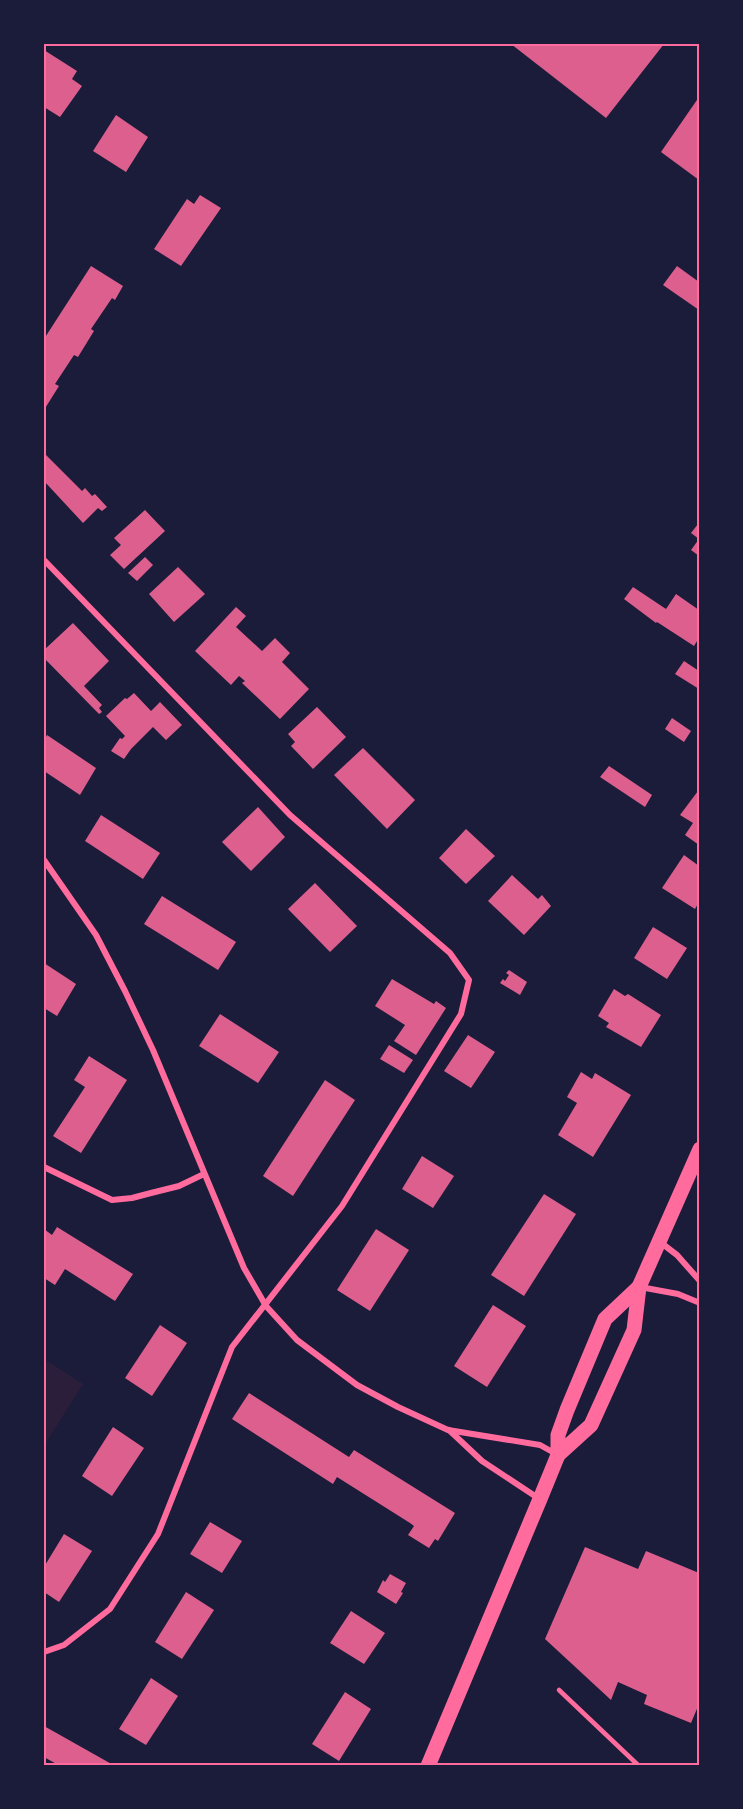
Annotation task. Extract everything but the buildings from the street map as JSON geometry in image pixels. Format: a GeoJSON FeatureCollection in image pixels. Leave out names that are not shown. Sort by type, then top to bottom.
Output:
{"type":"FeatureCollection","features":[{"type":"Feature","properties":{"kind":"main road"},"geometry":{"type":"LineString","coordinates":[[558,1455],[591,1425],[634,1330],[639,1287],[699,1149]]}},
{"type":"Feature","properties":{"kind":"main road"},"geometry":{"type":"LineString","coordinates":[[428,1766],[558,1455],[558,1435],[605,1319],[639,1287]]}},
{"type":"Feature","properties":{"kind":"street"},"geometry":{"type":"LineString","coordinates":[[44,560],[290,815],[450,954],[468,980],[461,1014],[342,1206],[232,1347],[158,1534],[110,1609],[64,1645],[44,1652]]}},
{"type":"Feature","properties":{"kind":"street"},"geometry":{"type":"LineString","coordinates":[[44,860],[96,935],[125,991],[153,1050],[244,1268],[266,1306],[297,1340],[357,1385],[398,1407],[448,1430],[540,1445],[558,1455]]}},
{"type":"Feature","properties":{"kind":"street"},"geometry":{"type":"LineString","coordinates":[[44,1167],[112,1200],[132,1198],[179,1186],[204,1174]]}},
{"type":"Feature","properties":{"kind":"street"},"geometry":{"type":"LineString","coordinates":[[659,1242],[677,1255],[699,1281]]}},
{"type":"Feature","properties":{"kind":"street"},"geometry":{"type":"LineString","coordinates":[[639,1287],[678,1294],[699,1303]]}},
{"type":"Feature","properties":{"kind":"street"},"geometry":{"type":"LineString","coordinates":[[448,1430],[482,1461],[540,1499]]}},
{"type":"Feature","properties":{"kind":"lane"},"geometry":{"type":"LineString","coordinates":[[559,1690],[639,1766]]}},
{"type":"Feature","properties":{"kind":"shaded area"},"geometry":{"type":"Polygon","coordinates":[[[44,1359],[83,1384],[44,1446],[44,1359]]]}}]}
